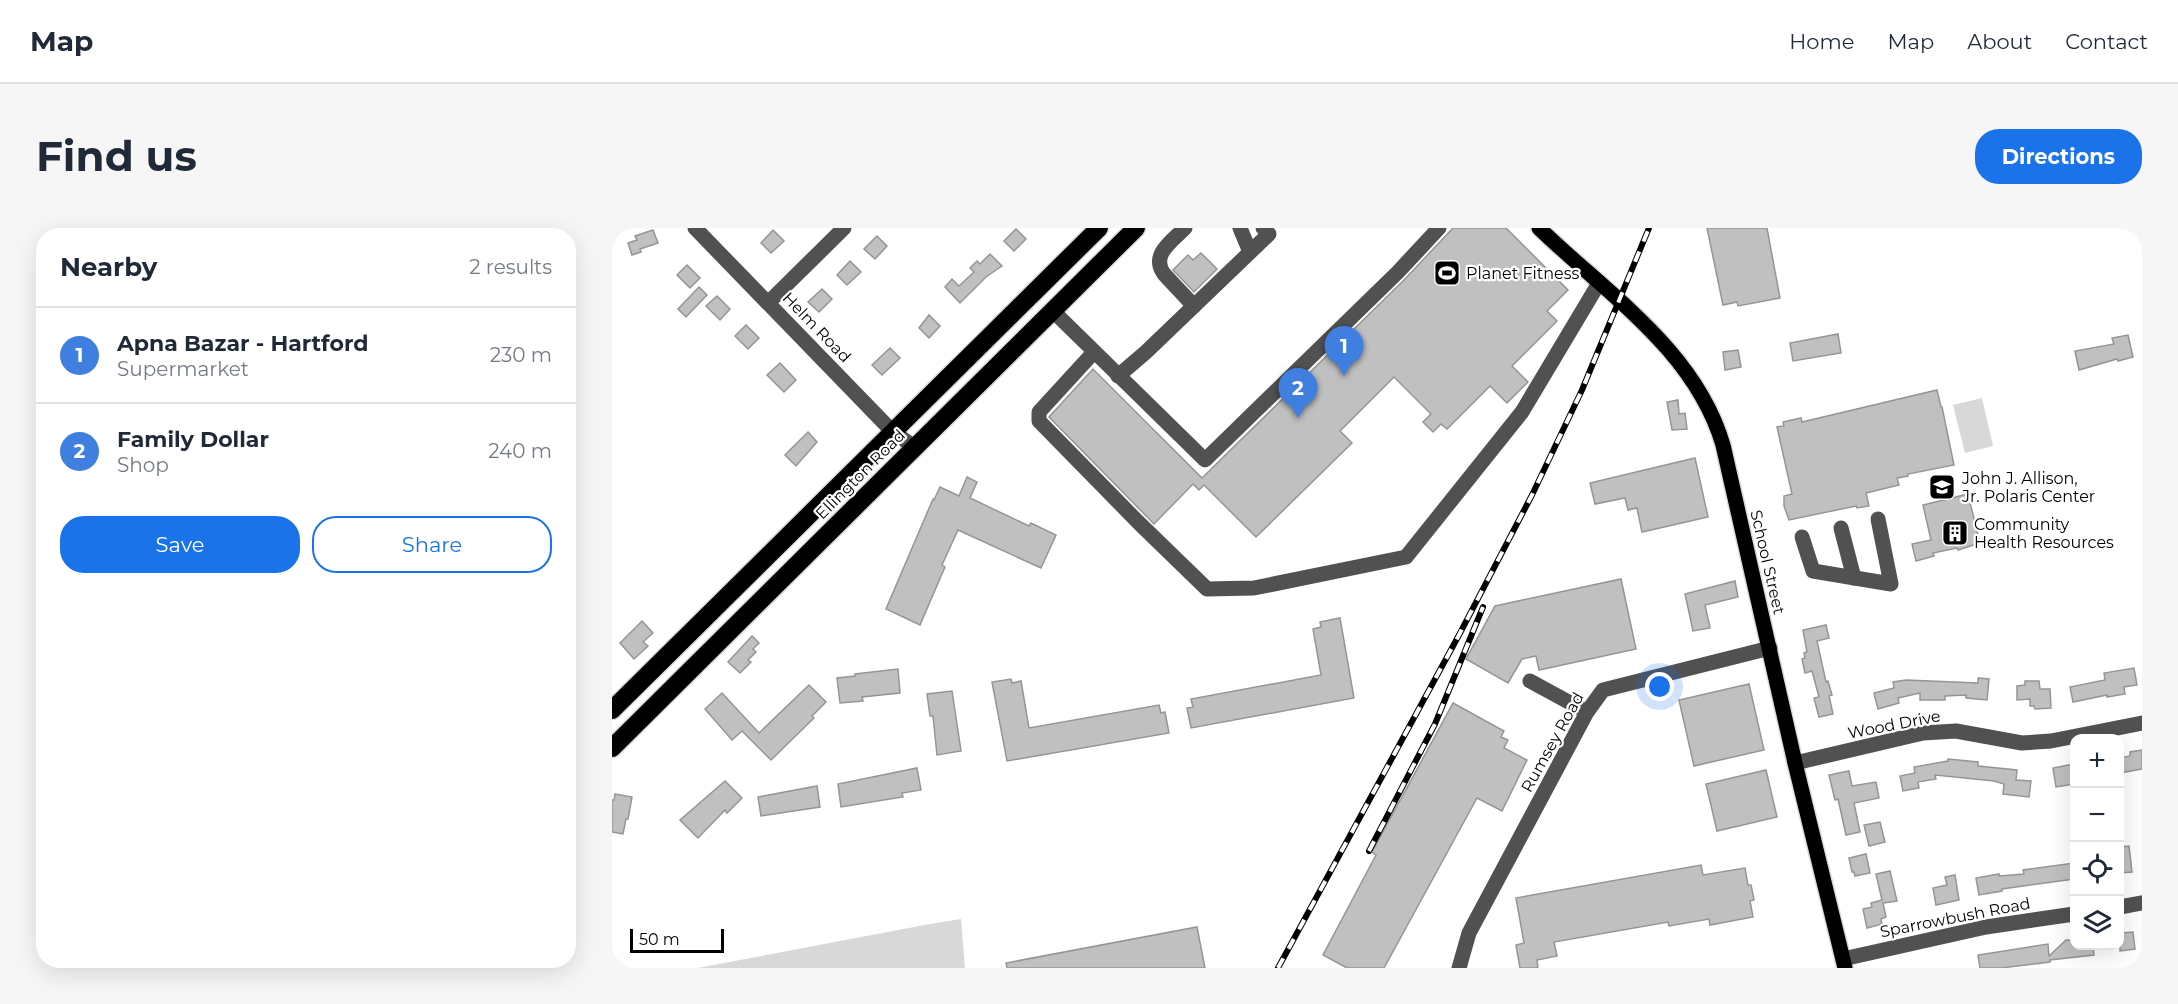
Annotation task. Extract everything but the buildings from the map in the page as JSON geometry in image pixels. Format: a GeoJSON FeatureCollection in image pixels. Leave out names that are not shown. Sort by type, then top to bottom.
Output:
{"type":"FeatureCollection","features":[{"type":"Feature","properties":{"kind":"highway","name":"Ellington Road"},"geometry":{"type":"LineString","coordinates":[[612,710],[1099,228]]}},
{"type":"Feature","properties":{"kind":"highway","name":"Ellington Road"},"geometry":{"type":"LineString","coordinates":[[612,748],[1136,228]]}},
{"type":"Feature","properties":{"kind":"highway"},"geometry":{"type":"LineString","coordinates":[[1034,291],[1053,311]]}},
{"type":"Feature","properties":{"kind":"main road","name":"School Street"},"geometry":{"type":"LineString","coordinates":[[1539,228],[1636,316],[1694,381],[1710,410],[1723,445],[1795,763],[1844,963]]}},
{"type":"Feature","properties":{"kind":"street","name":"Helm Road"},"geometry":{"type":"LineString","coordinates":[[695,228],[893,431],[915,447]]}},
{"type":"Feature","properties":{"kind":"street"},"geometry":{"type":"LineString","coordinates":[[768,303],[844,228]]}},
{"type":"Feature","properties":{"kind":"street"},"geometry":{"type":"LineString","coordinates":[[1185,228],[1161,252],[1158,260],[1164,274],[1194,306]]}},
{"type":"Feature","properties":{"kind":"street"},"geometry":{"type":"LineString","coordinates":[[1240,228],[1250,252]]}},
{"type":"Feature","properties":{"kind":"street"},"geometry":{"type":"LineString","coordinates":[[1053,311],[1205,460],[1398,272],[1440,228]]}},
{"type":"Feature","properties":{"kind":"street"},"geometry":{"type":"LineString","coordinates":[[1118,376],[1250,252],[1269,230]]}},
{"type":"Feature","properties":{"kind":"street"},"geometry":{"type":"LineString","coordinates":[[1094,352],[1039,412],[1039,421],[1207,589],[1254,588],[1406,557],[1522,412],[1599,283]]}},
{"type":"Feature","properties":{"kind":"street"},"geometry":{"type":"LineString","coordinates":[[1802,537],[1813,571],[1892,584],[1878,519]]}},
{"type":"Feature","properties":{"kind":"street"},"geometry":{"type":"LineString","coordinates":[[1841,528],[1854,578]]}},
{"type":"Feature","properties":{"kind":"street","name":"Rumsey Road"},"geometry":{"type":"LineString","coordinates":[[1459,968],[1469,933],[1587,712],[1603,690],[1770,648]]}},
{"type":"Feature","properties":{"kind":"street"},"geometry":{"type":"LineString","coordinates":[[1530,681],[1587,712]]}},
{"type":"Feature","properties":{"kind":"street","name":"Wood Drive"},"geometry":{"type":"LineString","coordinates":[[1795,763],[1923,733],[1956,730],[2022,742],[2051,741],[2142,723]]}},
{"type":"Feature","properties":{"kind":"street"},"geometry":{"type":"LineString","coordinates":[[2124,906],[2142,903]]}},
{"type":"Feature","properties":{"kind":"street","name":"Sparrowbush Road"},"geometry":{"type":"LineString","coordinates":[[1844,963],[1986,927],[2070,915]]}},
{"type":"Feature","properties":{"kind":"shaded area"},"geometry":{"type":"Polygon","coordinates":[[[1982,398],[1993,446],[1965,453],[1953,405],[1982,398]]]}},
{"type":"Feature","properties":{"kind":"shaded area"},"geometry":{"type":"Polygon","coordinates":[[[961,919],[965,968],[698,968],[930,924],[961,919]]]}},
{"type":"Feature","properties":{"kind":"railway"},"geometry":{"type":"LineString","coordinates":[[1278,968],[1459,635],[1532,495],[1582,390],[1649,228]]}},
{"type":"Feature","properties":{"kind":"railway"},"geometry":{"type":"LineString","coordinates":[[1369,851],[1435,724],[1483,607]]}},
{"type":"Feature","properties":{"kind":"place","name":"Planet Fitness"},"geometry":{"type":"Point","coordinates":[1447,273]}},
{"type":"Feature","properties":{"kind":"place","name":"Apna Bazar - Hartford"},"geometry":{"type":"Point","coordinates":[1344,376]}},
{"type":"Feature","properties":{"kind":"place","name":"Family Dollar"},"geometry":{"type":"Point","coordinates":[1298,418]}},
{"type":"Feature","properties":{"kind":"place","name":"John J. Allison, Jr. Polaris Center"},"geometry":{"type":"Point","coordinates":[1942,487]}},
{"type":"Feature","properties":{"kind":"place","name":"Community Health Resources"},"geometry":{"type":"Point","coordinates":[1955,533]}}]}
